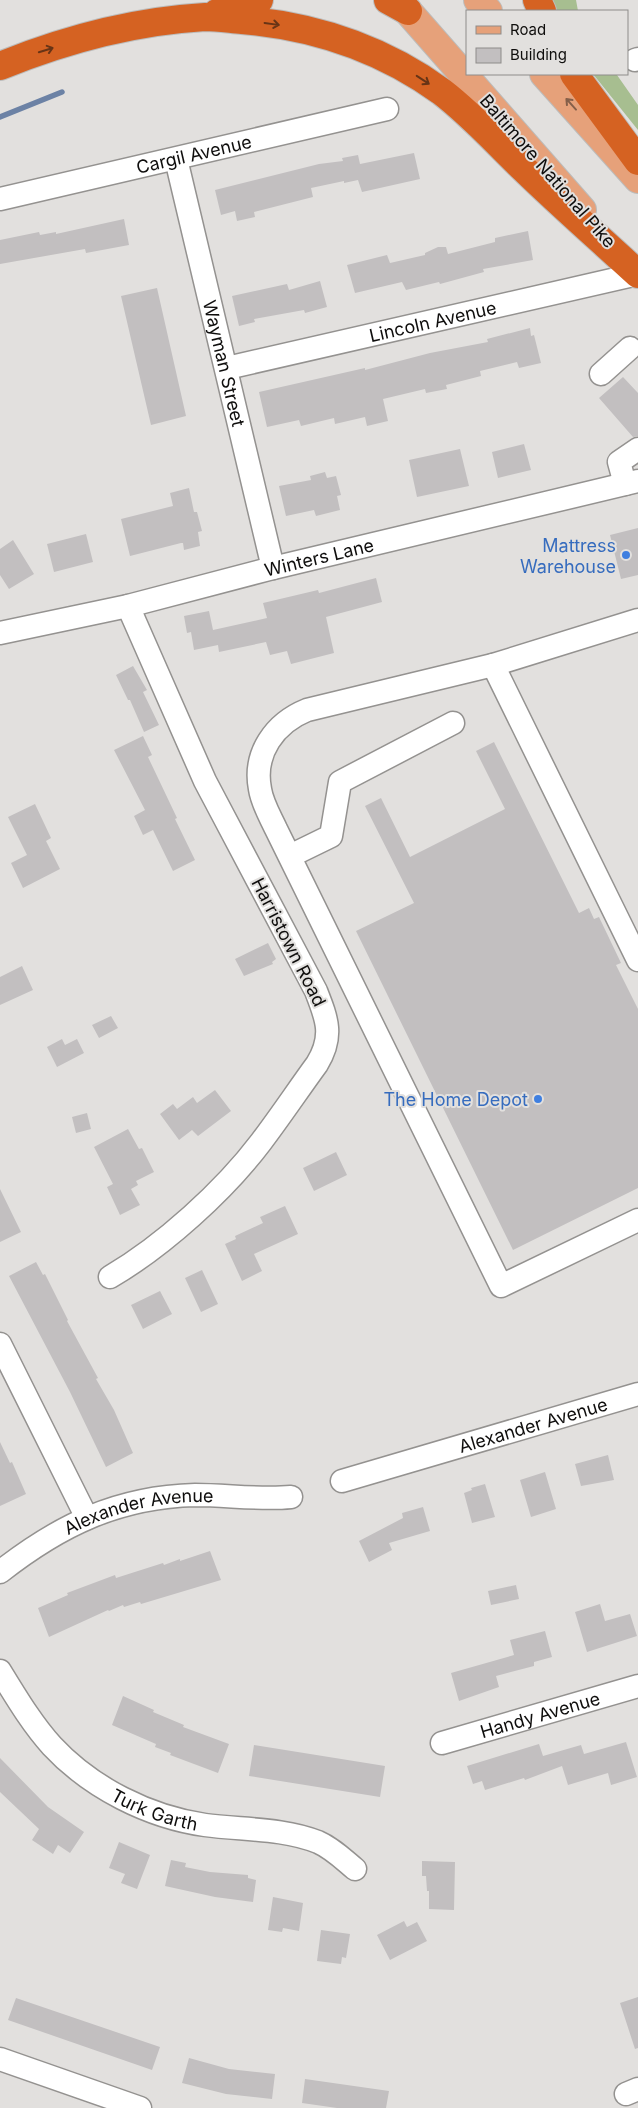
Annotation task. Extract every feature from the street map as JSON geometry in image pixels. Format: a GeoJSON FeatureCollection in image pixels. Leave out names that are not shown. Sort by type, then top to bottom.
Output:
{"type":"FeatureCollection","features":[{"type":"Feature","properties":{"kind":"highway"},"geometry":{"type":"LineString","coordinates":[[207,17],[259,0]]}},
{"type":"Feature","properties":{"kind":"highway"},"geometry":{"type":"LineString","coordinates":[[0,66],[27,55],[76,40],[165,21],[207,17],[286,26],[327,34],[364,48],[407,70],[442,92],[477,122],[525,170],[638,274]]}},
{"type":"Feature","properties":{"kind":"highway"},"geometry":{"type":"LineString","coordinates":[[575,75],[638,161]]}},
{"type":"Feature","properties":{"kind":"main road"},"geometry":{"type":"LineString","coordinates":[[478,0],[487,10]]}},
{"type":"Feature","properties":{"kind":"main road","name":"Baltimore National Pike"},"geometry":{"type":"LineString","coordinates":[[398,4],[638,274]]}},
{"type":"Feature","properties":{"kind":"main road"},"geometry":{"type":"LineString","coordinates":[[545,75],[638,179]]}},
{"type":"Feature","properties":{"kind":"street","name":"Cargil Avenue"},"geometry":{"type":"LineString","coordinates":[[0,199],[387,109]]}},
{"type":"Feature","properties":{"kind":"street","name":"Wayman Street"},"geometry":{"type":"LineString","coordinates":[[176,159],[273,568]]}},
{"type":"Feature","properties":{"kind":"street","name":"Lincoln Avenue"},"geometry":{"type":"LineString","coordinates":[[227,368],[638,274]]}},
{"type":"Feature","properties":{"kind":"street"},"geometry":{"type":"LineString","coordinates":[[601,374],[635,348]]}},
{"type":"Feature","properties":{"kind":"street"},"geometry":{"type":"LineString","coordinates":[[631,483],[619,462],[638,449]]}},
{"type":"Feature","properties":{"kind":"street","name":"Winters Lane"},"geometry":{"type":"LineString","coordinates":[[0,633],[128,606],[273,568],[631,483]]}},
{"type":"Feature","properties":{"kind":"street","name":"Harristown Road"},"geometry":{"type":"LineString","coordinates":[[110,1276],[138,1258],[188,1219],[231,1177],[260,1143],[324,1052],[328,1028],[316,991],[205,780],[128,606]]}},
{"type":"Feature","properties":{"kind":"street"},"geometry":{"type":"LineString","coordinates":[[638,620],[493,664],[307,710],[292,716],[279,726],[268,742],[261,758],[259,788],[290,856],[501,1286],[638,1220]]}},
{"type":"Feature","properties":{"kind":"street"},"geometry":{"type":"LineString","coordinates":[[493,664],[638,960]]}},
{"type":"Feature","properties":{"kind":"street"},"geometry":{"type":"LineString","coordinates":[[290,856],[331,836],[340,782],[453,723]]}},
{"type":"Feature","properties":{"kind":"street"},"geometry":{"type":"LineString","coordinates":[[0,1344],[87,1518]]}},
{"type":"Feature","properties":{"kind":"street","name":"Alexander Avenue"},"geometry":{"type":"LineString","coordinates":[[342,1481],[638,1394]]}},
{"type":"Feature","properties":{"kind":"street","name":"Alexander Avenue"},"geometry":{"type":"LineString","coordinates":[[0,1572],[53,1534],[87,1518],[117,1507],[170,1496],[291,1497]]}},
{"type":"Feature","properties":{"kind":"street","name":"Turk Garth"},"geometry":{"type":"LineString","coordinates":[[0,1671],[34,1724],[52,1746],[75,1767],[102,1787],[135,1805],[173,1818],[203,1824],[296,1835],[319,1843],[339,1855],[355,1869]]}},
{"type":"Feature","properties":{"kind":"street","name":"Handy Avenue"},"geometry":{"type":"LineString","coordinates":[[442,1743],[638,1686]]}},
{"type":"Feature","properties":{"kind":"street"},"geometry":{"type":"LineString","coordinates":[[0,2059],[140,2108]]}},
{"type":"Feature","properties":{"kind":"green space"},"geometry":{"type":"Polygon","coordinates":[[[551,0],[576,0],[578,10],[556,10],[551,0]]]}},
{"type":"Feature","properties":{"kind":"green space"},"geometry":{"type":"Polygon","coordinates":[[[594,75],[617,75],[638,105],[638,130],[594,75]]]}},
{"type":"Feature","properties":{"kind":"building"},"geometry":{"type":"Polygon","coordinates":[[[414,153],[420,179],[362,192],[358,180],[344,183],[344,181],[311,188],[313,197],[254,212],[255,217],[237,221],[235,211],[221,215],[215,190],[319,164],[343,161],[342,158],[358,155],[360,164],[414,153]]]}},
{"type":"Feature","properties":{"kind":"building"},"geometry":{"type":"Polygon","coordinates":[[[124,219],[129,245],[86,253],[85,249],[0,264],[0,240],[39,232],[40,235],[56,232],[56,234],[124,219]]]}},
{"type":"Feature","properties":{"kind":"building"},"geometry":{"type":"Polygon","coordinates":[[[528,231],[533,260],[483,269],[484,272],[440,284],[439,282],[406,290],[402,282],[355,293],[347,265],[387,255],[390,263],[425,255],[425,253],[438,247],[446,247],[448,254],[495,242],[495,238],[528,231]]]}},
{"type":"Feature","properties":{"kind":"building"},"geometry":{"type":"Polygon","coordinates":[[[320,281],[327,307],[305,313],[304,310],[254,319],[255,322],[239,326],[232,296],[287,284],[289,290],[320,281]]]}},
{"type":"Feature","properties":{"kind":"building"},"geometry":{"type":"Polygon","coordinates":[[[157,288],[186,416],[151,425],[121,296],[157,288]]]}},
{"type":"Feature","properties":{"kind":"building"},"geometry":{"type":"Polygon","coordinates":[[[530,328],[531,336],[534,335],[541,363],[519,368],[517,362],[480,371],[481,376],[446,385],[447,389],[426,393],[425,389],[383,399],[388,421],[367,426],[365,417],[335,424],[334,418],[301,426],[299,420],[267,427],[259,392],[365,368],[365,370],[430,353],[488,342],[487,339],[530,328]]]}},
{"type":"Feature","properties":{"kind":"building"},"geometry":{"type":"Polygon","coordinates":[[[623,377],[638,393],[638,436],[633,437],[599,398],[623,377]]]}},
{"type":"Feature","properties":{"kind":"building"},"geometry":{"type":"Polygon","coordinates":[[[524,444],[531,470],[498,478],[492,452],[524,444]]]}},
{"type":"Feature","properties":{"kind":"building"},"geometry":{"type":"Polygon","coordinates":[[[460,449],[469,486],[417,497],[409,460],[460,449]]]}},
{"type":"Feature","properties":{"kind":"building"},"geometry":{"type":"Polygon","coordinates":[[[325,472],[327,478],[336,476],[341,495],[337,496],[340,510],[316,516],[314,510],[286,516],[279,486],[311,480],[310,476],[325,472]]]}},
{"type":"Feature","properties":{"kind":"building"},"geometry":{"type":"Polygon","coordinates":[[[189,488],[194,512],[197,512],[202,531],[198,532],[200,546],[184,550],[183,543],[181,543],[130,556],[121,519],[173,506],[170,493],[189,488]]]}},
{"type":"Feature","properties":{"kind":"building","name":"Mattress Warehouse"},"geometry":{"type":"Polygon","coordinates":[[[638,528],[638,575],[621,579],[610,535],[638,528]]]}},
{"type":"Feature","properties":{"kind":"building"},"geometry":{"type":"Polygon","coordinates":[[[86,534],[93,562],[54,572],[47,544],[86,534]]]}},
{"type":"Feature","properties":{"kind":"building"},"geometry":{"type":"Polygon","coordinates":[[[13,540],[34,574],[9,589],[0,575],[0,549],[13,540]]]}},
{"type":"Feature","properties":{"kind":"building"},"geometry":{"type":"Polygon","coordinates":[[[376,578],[382,602],[326,617],[334,653],[291,664],[287,651],[270,655],[266,642],[219,652],[218,645],[194,650],[191,632],[187,633],[184,616],[209,611],[213,630],[267,618],[263,603],[318,590],[319,593],[376,578]]]}},
{"type":"Feature","properties":{"kind":"building"},"geometry":{"type":"Polygon","coordinates":[[[133,666],[147,690],[143,692],[159,725],[144,732],[130,700],[128,700],[116,675],[133,666]]]}},
{"type":"Feature","properties":{"kind":"building"},"geometry":{"type":"Polygon","coordinates":[[[143,736],[152,755],[148,757],[195,860],[173,871],[153,830],[143,835],[134,816],[145,810],[114,750],[143,736]]]}},
{"type":"Feature","properties":{"kind":"building","name":"The Home Depot"},"geometry":{"type":"Polygon","coordinates":[[[494,742],[579,913],[589,908],[594,919],[599,917],[621,963],[616,965],[638,1009],[638,1188],[513,1250],[356,931],[414,903],[365,806],[381,798],[410,857],[505,809],[476,751],[494,742]]]}},
{"type":"Feature","properties":{"kind":"building"},"geometry":{"type":"Polygon","coordinates":[[[35,804],[51,838],[46,841],[60,869],[23,888],[11,863],[27,855],[8,817],[35,804]]]}},
{"type":"Feature","properties":{"kind":"building"},"geometry":{"type":"Polygon","coordinates":[[[268,943],[276,959],[272,962],[273,964],[244,976],[235,959],[268,943]]]}},
{"type":"Feature","properties":{"kind":"building"},"geometry":{"type":"Polygon","coordinates":[[[22,966],[33,990],[0,1005],[0,977],[22,966]]]}},
{"type":"Feature","properties":{"kind":"building"},"geometry":{"type":"Polygon","coordinates":[[[111,1016],[118,1028],[99,1038],[92,1025],[111,1016]]]}},
{"type":"Feature","properties":{"kind":"building"},"geometry":{"type":"Polygon","coordinates":[[[62,1039],[65,1045],[77,1039],[84,1053],[57,1067],[47,1047],[62,1039]]]}},
{"type":"Feature","properties":{"kind":"building"},"geometry":{"type":"Polygon","coordinates":[[[215,1090],[231,1111],[198,1136],[192,1130],[179,1140],[160,1114],[173,1104],[177,1109],[193,1097],[197,1103],[215,1090]]]}},
{"type":"Feature","properties":{"kind":"building"},"geometry":{"type":"Polygon","coordinates":[[[87,1113],[91,1129],[76,1133],[72,1117],[87,1113]]]}},
{"type":"Feature","properties":{"kind":"building"},"geometry":{"type":"Polygon","coordinates":[[[128,1129],[139,1149],[142,1148],[154,1172],[136,1181],[138,1185],[131,1189],[140,1205],[120,1215],[107,1187],[113,1184],[94,1147],[128,1129]]]}},
{"type":"Feature","properties":{"kind":"building"},"geometry":{"type":"Polygon","coordinates":[[[336,1152],[347,1175],[314,1191],[303,1168],[336,1152]]]}},
{"type":"Feature","properties":{"kind":"building"},"geometry":{"type":"Polygon","coordinates":[[[0,1189],[21,1232],[0,1242],[0,1189]]]}},
{"type":"Feature","properties":{"kind":"building"},"geometry":{"type":"Polygon","coordinates":[[[285,1206],[298,1234],[254,1254],[262,1271],[242,1281],[225,1244],[236,1239],[235,1236],[263,1223],[260,1217],[285,1206]]]}},
{"type":"Feature","properties":{"kind":"building"},"geometry":{"type":"Polygon","coordinates":[[[36,1262],[43,1275],[45,1274],[67,1321],[98,1378],[96,1379],[114,1410],[133,1453],[106,1467],[70,1392],[9,1276],[36,1262]]]}},
{"type":"Feature","properties":{"kind":"building"},"geometry":{"type":"Polygon","coordinates":[[[202,1270],[218,1304],[201,1312],[185,1278],[202,1270]]]}},
{"type":"Feature","properties":{"kind":"building"},"geometry":{"type":"Polygon","coordinates":[[[160,1291],[172,1314],[143,1329],[131,1305],[160,1291]]]}},
{"type":"Feature","properties":{"kind":"building"},"geometry":{"type":"Polygon","coordinates":[[[0,1442],[10,1463],[12,1462],[26,1494],[0,1506],[0,1442]]]}},
{"type":"Feature","properties":{"kind":"building"},"geometry":{"type":"Polygon","coordinates":[[[608,1455],[614,1480],[581,1486],[575,1464],[608,1455]]]}},
{"type":"Feature","properties":{"kind":"building"},"geometry":{"type":"Polygon","coordinates":[[[545,1472],[556,1509],[531,1517],[520,1480],[545,1472]]]}},
{"type":"Feature","properties":{"kind":"building"},"geometry":{"type":"Polygon","coordinates":[[[485,1484],[495,1517],[472,1523],[464,1493],[472,1490],[471,1488],[485,1484]]]}},
{"type":"Feature","properties":{"kind":"building"},"geometry":{"type":"Polygon","coordinates":[[[423,1507],[430,1531],[389,1543],[392,1550],[369,1562],[359,1541],[403,1518],[402,1513],[423,1507]]]}},
{"type":"Feature","properties":{"kind":"building"},"geometry":{"type":"Polygon","coordinates":[[[210,1551],[221,1580],[141,1604],[140,1602],[124,1607],[123,1605],[49,1637],[38,1608],[68,1595],[67,1593],[115,1575],[116,1578],[210,1551]]]}},
{"type":"Feature","properties":{"kind":"building"},"geometry":{"type":"Polygon","coordinates":[[[516,1585],[519,1599],[491,1605],[488,1591],[516,1585]]]}},
{"type":"Feature","properties":{"kind":"building"},"geometry":{"type":"Polygon","coordinates":[[[600,1604],[605,1621],[630,1614],[637,1636],[587,1652],[575,1612],[600,1604]]]}},
{"type":"Feature","properties":{"kind":"building"},"geometry":{"type":"Polygon","coordinates":[[[545,1631],[552,1657],[534,1662],[534,1666],[496,1676],[499,1687],[459,1701],[451,1673],[514,1655],[510,1640],[545,1631]]]}},
{"type":"Feature","properties":{"kind":"building"},"geometry":{"type":"Polygon","coordinates":[[[123,1696],[154,1710],[153,1712],[184,1725],[183,1727],[229,1744],[218,1773],[170,1755],[171,1753],[155,1747],[156,1744],[112,1725],[123,1696]]]}},
{"type":"Feature","properties":{"kind":"building"},"geometry":{"type":"Polygon","coordinates":[[[626,1742],[637,1777],[611,1785],[608,1773],[568,1785],[562,1766],[525,1780],[524,1778],[485,1790],[482,1781],[473,1784],[467,1766],[539,1744],[543,1756],[581,1745],[584,1754],[626,1742]]]}},
{"type":"Feature","properties":{"kind":"building"},"geometry":{"type":"Polygon","coordinates":[[[254,1745],[385,1766],[380,1797],[249,1776],[254,1745]]]}},
{"type":"Feature","properties":{"kind":"building"},"geometry":{"type":"Polygon","coordinates":[[[0,1758],[48,1807],[84,1832],[70,1853],[58,1845],[53,1854],[32,1840],[39,1829],[0,1792],[0,1758]]]}},
{"type":"Feature","properties":{"kind":"building"},"geometry":{"type":"Polygon","coordinates":[[[119,1842],[150,1855],[137,1889],[121,1883],[125,1874],[109,1868],[119,1842]]]}},
{"type":"Feature","properties":{"kind":"building"},"geometry":{"type":"Polygon","coordinates":[[[171,1860],[186,1863],[185,1867],[210,1872],[248,1875],[248,1878],[256,1880],[253,1902],[215,1897],[165,1886],[171,1860]]]}},
{"type":"Feature","properties":{"kind":"building"},"geometry":{"type":"Polygon","coordinates":[[[422,1861],[455,1862],[454,1910],[429,1909],[429,1891],[427,1891],[426,1876],[422,1876],[422,1861]]]}},
{"type":"Feature","properties":{"kind":"building"},"geometry":{"type":"Polygon","coordinates":[[[273,1897],[303,1903],[299,1931],[283,1928],[282,1932],[268,1930],[273,1897]]]}},
{"type":"Feature","properties":{"kind":"building"},"geometry":{"type":"Polygon","coordinates":[[[404,1921],[407,1927],[417,1922],[427,1941],[390,1960],[377,1935],[404,1921]]]}},
{"type":"Feature","properties":{"kind":"building"},"geometry":{"type":"Polygon","coordinates":[[[321,1930],[350,1934],[346,1958],[342,1957],[341,1964],[317,1961],[321,1930]]]}},
{"type":"Feature","properties":{"kind":"building"},"geometry":{"type":"Polygon","coordinates":[[[638,1997],[638,2048],[635,2049],[620,2003],[638,1997]]]}},
{"type":"Feature","properties":{"kind":"building"},"geometry":{"type":"Polygon","coordinates":[[[16,1998],[160,2047],[152,2070],[8,2020],[16,1998]]]}},
{"type":"Feature","properties":{"kind":"building"},"geometry":{"type":"Polygon","coordinates":[[[189,2058],[229,2069],[275,2074],[272,2099],[226,2094],[182,2083],[189,2058]]]}},
{"type":"Feature","properties":{"kind":"building"},"geometry":{"type":"Polygon","coordinates":[[[305,2079],[389,2091],[386,2108],[337,2108],[302,2103],[305,2079]]]}},
{"type":"Feature","properties":{"kind":"waterway"},"geometry":{"type":"LineString","coordinates":[[0,117],[62,92]]}},
{"type":"Feature","properties":{"kind":"place","name":"Mattress Warehouse"},"geometry":{"type":"Point","coordinates":[626,555]}},
{"type":"Feature","properties":{"kind":"place","name":"The Home Depot"},"geometry":{"type":"Point","coordinates":[538,1099]}}]}
